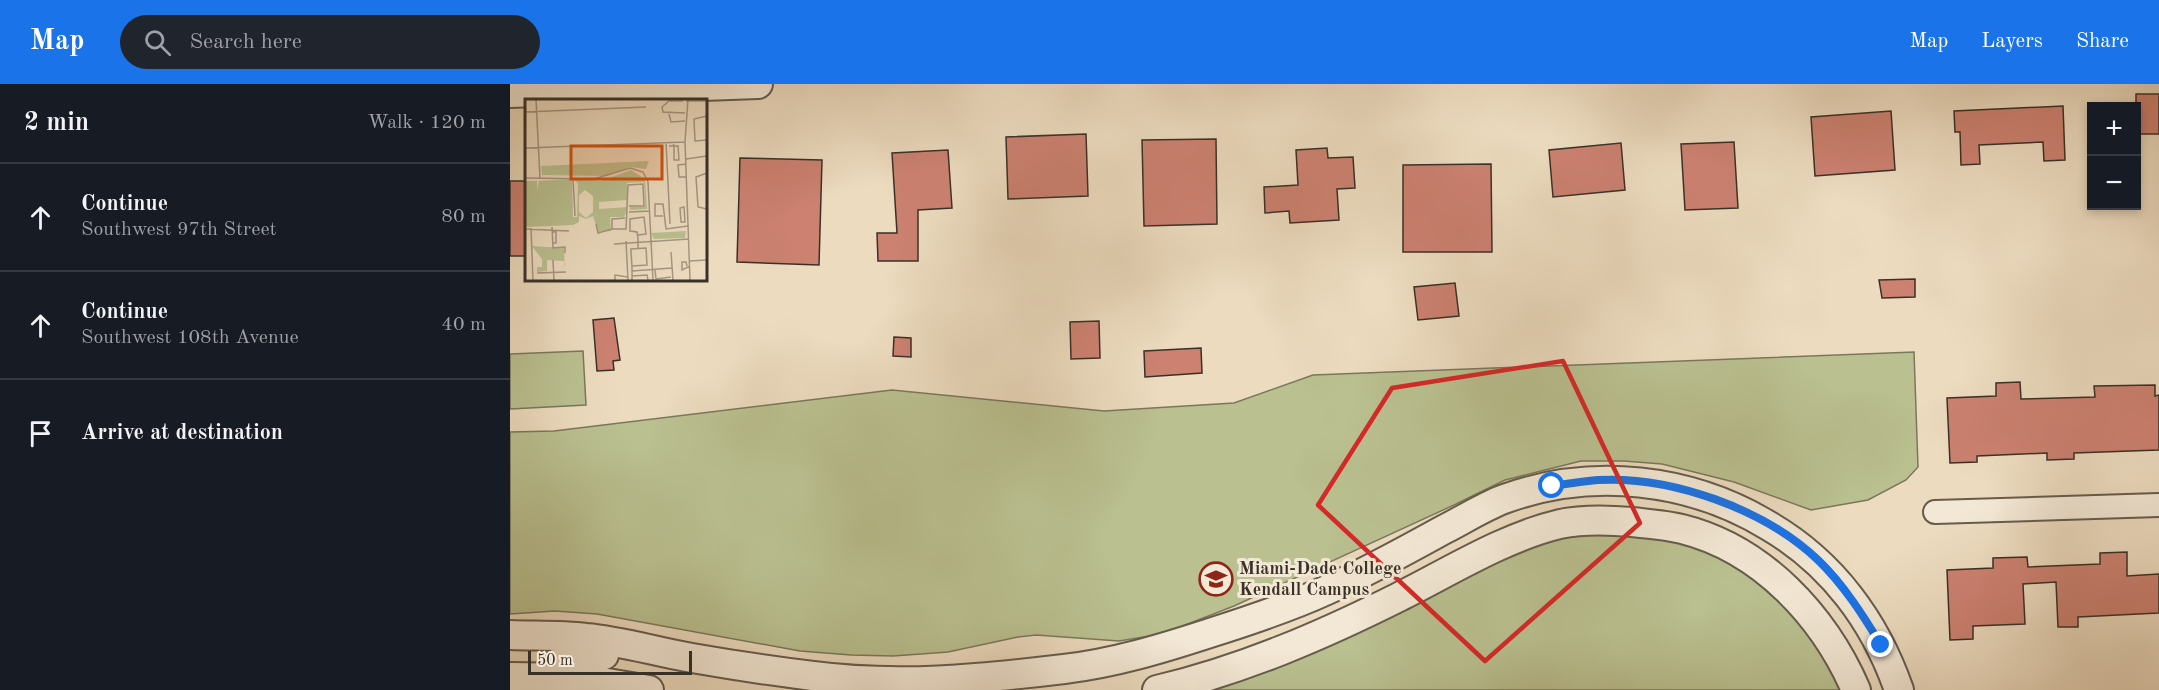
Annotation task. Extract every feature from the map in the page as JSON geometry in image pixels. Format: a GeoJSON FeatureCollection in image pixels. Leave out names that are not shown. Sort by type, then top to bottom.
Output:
{"type":"FeatureCollection","features":[{"type":"Feature","properties":{"kind":"street"},"geometry":{"type":"LineString","coordinates":[[510,93],[758,84]]}},
{"type":"Feature","properties":{"kind":"street"},"geometry":{"type":"LineString","coordinates":[[510,636],[587,638],[622,642],[689,658],[840,679],[927,682],[1078,668],[1179,644],[1278,610],[1333,588],[1504,500],[1552,486],[1607,480],[1650,483],[1723,502],[1759,519],[1807,551],[1831,574],[1865,620],[1881,645],[1899,690]]}},
{"type":"Feature","properties":{"kind":"street"},"geometry":{"type":"LineString","coordinates":[[1935,512],[2159,505]]}},
{"type":"Feature","properties":{"kind":"street"},"geometry":{"type":"LineString","coordinates":[[1157,690],[1200,678],[1295,645],[1348,623],[1518,538],[1561,524],[1623,521],[1683,529],[1734,550],[1781,584],[1817,621],[1840,657],[1856,690]]}},
{"type":"Feature","properties":{"kind":"street"},"geometry":{"type":"LineString","coordinates":[[1200,678],[1218,657],[1263,641],[1273,634],[1278,610]]}},
{"type":"Feature","properties":{"kind":"street"},"geometry":{"type":"LineString","coordinates":[[554,676],[559,662],[570,655],[598,654],[648,663],[689,658]]}},
{"type":"Feature","properties":{"kind":"street"},"geometry":{"type":"LineString","coordinates":[[510,676],[554,676],[594,680],[649,690]]}},
{"type":"Feature","properties":{"kind":"highlighted area"},"geometry":{"type":"Polygon","coordinates":[[[1563,361],[1640,523],[1485,661],[1318,505],[1392,388],[1563,361]]]}},
{"type":"Feature","properties":{"kind":"green space"},"geometry":{"type":"Polygon","coordinates":[[[583,351],[586,405],[510,409],[510,354],[583,351]]]}},
{"type":"Feature","properties":{"kind":"green space","name":"Miami-Dade College Kendall Campus"},"geometry":{"type":"Polygon","coordinates":[[[1914,352],[1918,467],[1906,480],[1868,500],[1811,510],[1734,482],[1662,464],[1581,461],[1505,480],[1234,606],[1162,634],[1119,641],[1036,635],[948,652],[893,656],[851,655],[800,651],[597,614],[555,611],[510,614],[510,432],[554,431],[892,390],[1104,411],[1234,403],[1313,375],[1914,352]]]}},
{"type":"Feature","properties":{"kind":"green space"},"geometry":{"type":"Polygon","coordinates":[[[1603,530],[1685,542],[1743,568],[1812,631],[1844,690],[1200,690],[1516,552],[1555,537],[1603,530]]]}},
{"type":"Feature","properties":{"kind":"building"},"geometry":{"type":"Polygon","coordinates":[[[2136,94],[2159,94],[2159,134],[2141,134],[2141,102],[2136,102],[2136,94]]]}},
{"type":"Feature","properties":{"kind":"building"},"geometry":{"type":"Polygon","coordinates":[[[2063,106],[2065,160],[2044,161],[2043,142],[1979,145],[1980,164],[1961,165],[1960,132],[1955,132],[1954,111],[2063,106]]]}},
{"type":"Feature","properties":{"kind":"building"},"geometry":{"type":"Polygon","coordinates":[[[1891,111],[1895,170],[1815,176],[1811,117],[1891,111]]]}},
{"type":"Feature","properties":{"kind":"building"},"geometry":{"type":"Polygon","coordinates":[[[1086,134],[1088,196],[1008,199],[1006,137],[1086,134]]]}},
{"type":"Feature","properties":{"kind":"building"},"geometry":{"type":"Polygon","coordinates":[[[1216,139],[1217,224],[1144,226],[1142,140],[1216,139]]]}},
{"type":"Feature","properties":{"kind":"building"},"geometry":{"type":"Polygon","coordinates":[[[1734,142],[1738,208],[1685,210],[1681,144],[1734,142]]]}},
{"type":"Feature","properties":{"kind":"building"},"geometry":{"type":"Polygon","coordinates":[[[1621,143],[1625,190],[1553,197],[1549,150],[1621,143]]]}},
{"type":"Feature","properties":{"kind":"building"},"geometry":{"type":"Polygon","coordinates":[[[1327,148],[1328,158],[1353,157],[1355,188],[1337,189],[1339,220],[1290,223],[1289,211],[1265,213],[1264,187],[1298,185],[1296,150],[1327,148]]]}},
{"type":"Feature","properties":{"kind":"building"},"geometry":{"type":"Polygon","coordinates":[[[948,150],[952,208],[918,210],[918,261],[878,261],[877,233],[897,233],[892,153],[948,150]]]}},
{"type":"Feature","properties":{"kind":"building"},"geometry":{"type":"Polygon","coordinates":[[[740,158],[822,160],[819,265],[737,262],[740,158]]]}},
{"type":"Feature","properties":{"kind":"building"},"geometry":{"type":"Polygon","coordinates":[[[1491,164],[1492,252],[1403,252],[1403,165],[1491,164]]]}},
{"type":"Feature","properties":{"kind":"building"},"geometry":{"type":"Polygon","coordinates":[[[510,181],[525,181],[525,256],[510,256],[510,181]]]}},
{"type":"Feature","properties":{"kind":"building"},"geometry":{"type":"Polygon","coordinates":[[[1915,279],[1915,297],[1882,298],[1879,280],[1915,279]]]}},
{"type":"Feature","properties":{"kind":"building"},"geometry":{"type":"Polygon","coordinates":[[[1455,283],[1459,316],[1418,320],[1414,287],[1455,283]]]}},
{"type":"Feature","properties":{"kind":"building"},"geometry":{"type":"Polygon","coordinates":[[[614,318],[620,360],[613,361],[614,370],[597,371],[593,320],[614,318]]]}},
{"type":"Feature","properties":{"kind":"building"},"geometry":{"type":"Polygon","coordinates":[[[1099,321],[1100,358],[1071,359],[1070,322],[1099,321]]]}},
{"type":"Feature","properties":{"kind":"building"},"geometry":{"type":"Polygon","coordinates":[[[894,337],[911,338],[911,357],[893,356],[894,337]]]}},
{"type":"Feature","properties":{"kind":"building"},"geometry":{"type":"Polygon","coordinates":[[[1201,348],[1202,373],[1145,377],[1144,351],[1201,348]]]}},
{"type":"Feature","properties":{"kind":"building"},"geometry":{"type":"Polygon","coordinates":[[[2020,382],[2021,399],[2095,397],[2094,386],[2155,385],[2155,396],[2159,395],[2159,450],[2074,453],[2074,459],[2047,460],[2047,453],[1977,456],[1977,462],[1950,463],[1947,398],[1996,396],[1996,383],[2020,382]]]}},
{"type":"Feature","properties":{"kind":"building"},"geometry":{"type":"Polygon","coordinates":[[[2127,552],[2127,576],[2159,574],[2159,613],[2078,617],[2078,627],[2058,627],[2056,582],[2023,584],[2025,624],[1973,626],[1973,639],[1950,640],[1947,570],[1993,568],[1993,558],[2027,557],[2028,567],[2100,564],[2100,553],[2127,552]]]}},
{"type":"Feature","properties":{"kind":"place","name":"Miami-Dade College Kendall Campus"},"geometry":{"type":"Point","coordinates":[1216,579]}},
{"type":"Feature","properties":{"kind":"route"},"geometry":{"type":"LineString","coordinates":[[1552,486],[1599,480],[1650,483],[1706,496],[1741,510],[1782,533],[1819,561],[1848,595],[1881,645]]}}]}
